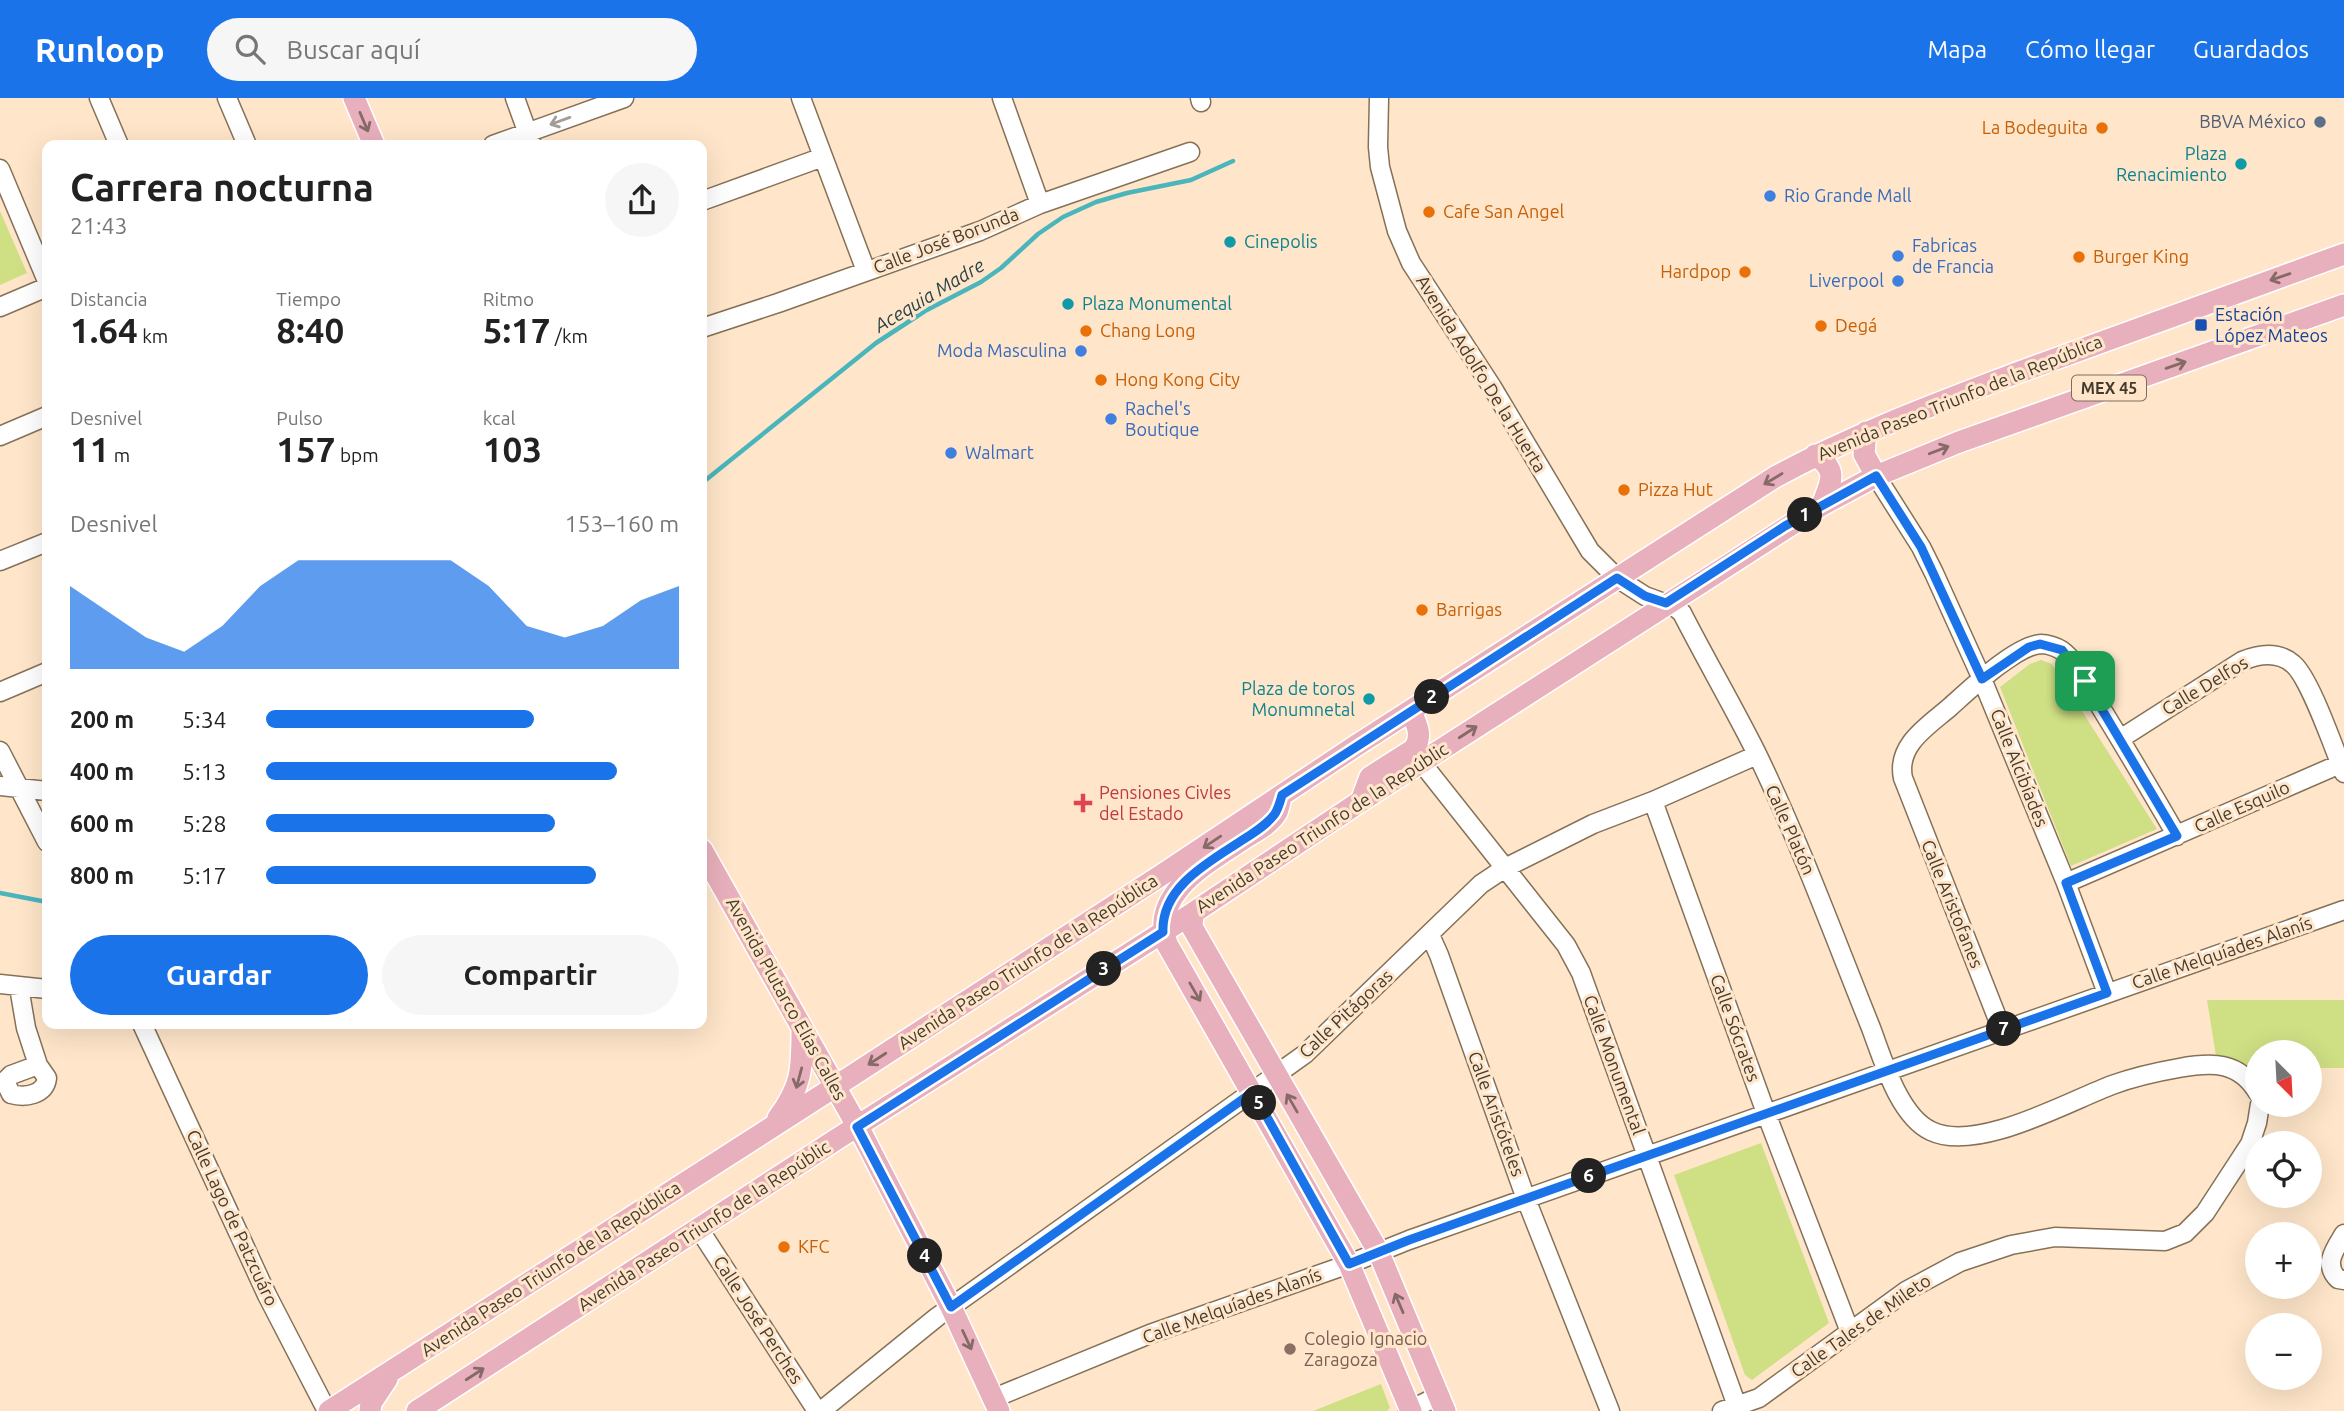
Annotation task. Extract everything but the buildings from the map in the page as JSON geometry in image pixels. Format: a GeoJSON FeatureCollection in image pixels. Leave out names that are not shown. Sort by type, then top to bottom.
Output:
{"type":"FeatureCollection","features":[{"type":"Feature","properties":{"kind":"main road"},"geometry":{"type":"LineString","coordinates":[[354,98],[372,140]]}},
{"type":"Feature","properties":{"kind":"main road","name":"Avenida Paseo Triunfo de la República"},"geometry":{"type":"LineString","coordinates":[[328,1411],[393,1372],[1775,477],[1866,432],[2148,324],[2344,254]]}},
{"type":"Feature","properties":{"kind":"main road","name":"MEX 45"},"geometry":{"type":"LineString","coordinates":[[1876,476],[2000,427],[2344,305]]}},
{"type":"Feature","properties":{"kind":"main road"},"geometry":{"type":"LineString","coordinates":[[1866,432],[1864,454],[1876,476]]}},
{"type":"Feature","properties":{"kind":"main road"},"geometry":{"type":"LineString","coordinates":[[1815,455],[1826,462],[1830,470],[1830,485],[1822,505]]}},
{"type":"Feature","properties":{"kind":"main road","name":"Avenida Paseo Triunfo de la Repúblic"},"geometry":{"type":"LineString","coordinates":[[431,1407],[699,1229],[1193,913],[1666,603],[1822,505],[1876,476]]}},
{"type":"Feature","properties":{"kind":"main road"},"geometry":{"type":"LineString","coordinates":[[1361,801],[1370,778],[1413,749],[1418,742],[1418,728],[1411,711]]}},
{"type":"Feature","properties":{"kind":"main road"},"geometry":{"type":"LineString","coordinates":[[1282,795],[1276,813],[1266,824],[1185,881],[1171,898],[1164,913],[1163,932],[1167,944],[1349,1264],[1410,1411]]}},
{"type":"Feature","properties":{"kind":"main road","name":"Avenida Plutarco Elías Calles"},"geometry":{"type":"LineString","coordinates":[[707,859],[836,1086],[951,1307],[997,1405]]}},
{"type":"Feature","properties":{"kind":"main road"},"geometry":{"type":"LineString","coordinates":[[1210,862],[1199,876],[1201,885],[1214,891],[1226,891]]}},
{"type":"Feature","properties":{"kind":"main road"},"geometry":{"type":"LineString","coordinates":[[1193,913],[1192,927],[1379,1253],[1441,1404]]}},
{"type":"Feature","properties":{"kind":"main road"},"geometry":{"type":"LineString","coordinates":[[774,1124],[792,1099],[798,1082],[802,1063],[802,1025]]}},
{"type":"Feature","properties":{"kind":"main road"},"geometry":{"type":"LineString","coordinates":[[370,1411],[376,1393],[393,1372]]}},
{"type":"Feature","properties":{"kind":"street"},"geometry":{"type":"LineString","coordinates":[[99,98],[117,140]]}},
{"type":"Feature","properties":{"kind":"street"},"geometry":{"type":"LineString","coordinates":[[227,98],[245,140]]}},
{"type":"Feature","properties":{"kind":"street"},"geometry":{"type":"LineString","coordinates":[[515,98],[529,139],[625,98]]}},
{"type":"Feature","properties":{"kind":"street"},"geometry":{"type":"LineString","coordinates":[[801,98],[866,271]]}},
{"type":"Feature","properties":{"kind":"street"},"geometry":{"type":"LineString","coordinates":[[1002,98],[1040,204]]}},
{"type":"Feature","properties":{"kind":"street","name":"Avenida Adolfo De la Huerta"},"geometry":{"type":"LineString","coordinates":[[1379,98],[1380,167],[1396,231],[1424,284],[1492,387],[1590,551],[1617,578],[1645,596],[1666,603]]}},
{"type":"Feature","properties":{"kind":"street","name":"Calle José Borunda"},"geometry":{"type":"LineString","coordinates":[[707,326],[980,231],[1040,204],[1190,152]]}},
{"type":"Feature","properties":{"kind":"street"},"geometry":{"type":"LineString","coordinates":[[707,199],[823,157]]}},
{"type":"Feature","properties":{"kind":"street"},"geometry":{"type":"LineString","coordinates":[[0,169],[42,269]]}},
{"type":"Feature","properties":{"kind":"street"},"geometry":{"type":"LineString","coordinates":[[0,307],[42,289]]}},
{"type":"Feature","properties":{"kind":"street"},"geometry":{"type":"LineString","coordinates":[[0,436],[42,418]]}},
{"type":"Feature","properties":{"kind":"street","name":"Calle Alcibíades"},"geometry":{"type":"LineString","coordinates":[[1876,476],[1921,547],[1982,679],[2066,883],[2107,993]]}},
{"type":"Feature","properties":{"kind":"street"},"geometry":{"type":"LineString","coordinates":[[0,561],[42,544]]}},
{"type":"Feature","properties":{"kind":"street","name":"Calle Platón"},"geometry":{"type":"LineString","coordinates":[[1666,603],[1682,614],[1757,755],[1815,889],[1887,1071]]}},
{"type":"Feature","properties":{"kind":"street"},"geometry":{"type":"LineString","coordinates":[[1982,679],[2029,647],[2040,644],[2062,650],[2085,681],[2177,836]]}},
{"type":"Feature","properties":{"kind":"street","name":"Calle Delfos"},"geometry":{"type":"LineString","coordinates":[[2120,739],[2242,661],[2268,654],[2294,664],[2306,682],[2342,768]]}},
{"type":"Feature","properties":{"kind":"street"},"geometry":{"type":"LineString","coordinates":[[0,692],[42,675]]}},
{"type":"Feature","properties":{"kind":"street","name":"Calle Aristofanes"},"geometry":{"type":"LineString","coordinates":[[1982,679],[1914,738],[1902,757],[1900,767],[2002,1030]]}},
{"type":"Feature","properties":{"kind":"street"},"geometry":{"type":"LineString","coordinates":[[0,751],[42,832]]}},
{"type":"Feature","properties":{"kind":"street","name":"Calle Pitágoras"},"geometry":{"type":"LineString","coordinates":[[819,1411],[951,1307],[1305,1054],[1481,884],[1505,868],[1593,824],[1757,755]]}},
{"type":"Feature","properties":{"kind":"street","name":"Calle Monumental"},"geometry":{"type":"LineString","coordinates":[[1421,762],[1566,945],[1581,973],[1647,1156],[1729,1409]]}},
{"type":"Feature","properties":{"kind":"street","name":"Calle Esquilo"},"geometry":{"type":"LineString","coordinates":[[2066,883],[2342,768]]}},
{"type":"Feature","properties":{"kind":"street"},"geometry":{"type":"LineString","coordinates":[[0,786],[42,790]]}},
{"type":"Feature","properties":{"kind":"street","name":"Calle Sócrates"},"geometry":{"type":"LineString","coordinates":[[1653,801],[1766,1113],[1850,1332]]}},
{"type":"Feature","properties":{"kind":"street","name":"Calle Melquíades Alanís"},"geometry":{"type":"LineString","coordinates":[[997,1405],[1150,1334],[1766,1113],[2344,910]]}},
{"type":"Feature","properties":{"kind":"street","name":"Calle Aristóteles"},"geometry":{"type":"LineString","coordinates":[[1430,935],[1526,1199],[1610,1411]]}},
{"type":"Feature","properties":{"kind":"street"},"geometry":{"type":"LineString","coordinates":[[0,984],[42,989]]}},
{"type":"Feature","properties":{"kind":"street"},"geometry":{"type":"LineString","coordinates":[[19,987],[26,1028],[38,1065]]}},
{"type":"Feature","properties":{"kind":"street","name":"Calle Lago de Patzcuáro"},"geometry":{"type":"LineString","coordinates":[[144,1029],[267,1295],[328,1411]]}},
{"type":"Feature","properties":{"kind":"street"},"geometry":{"type":"LineString","coordinates":[[1887,1071],[1906,1110],[1919,1123],[1930,1131],[1962,1137],[1978,1136],[2007,1127],[2133,1078],[2197,1065],[2232,1068],[2245,1076]]}},
{"type":"Feature","properties":{"kind":"street","name":"Calle Tales de Mileto"},"geometry":{"type":"LineString","coordinates":[[1729,1409],[1759,1398],[1906,1291],[1960,1262],[2011,1245],[2055,1237],[2165,1241],[2185,1233],[2205,1213],[2250,1144],[2259,1117]]}},
{"type":"Feature","properties":{"kind":"street","name":"Calle José Perches"},"geometry":{"type":"LineString","coordinates":[[699,1229],[819,1411]]}},
{"type":"Feature","properties":{"kind":"street"},"geometry":{"type":"LineString","coordinates":[[2344,1234],[2330,1265],[2332,1274],[2344,1280]]}},
{"type":"Feature","properties":{"kind":"street"},"geometry":{"type":"LineString","coordinates":[[1410,1411],[1441,1404]]}},
{"type":"Feature","properties":{"kind":"green space"},"geometry":{"type":"Polygon","coordinates":[[[0,211],[27,273],[0,285],[0,211]]]}},
{"type":"Feature","properties":{"kind":"green space"},"geometry":{"type":"Polygon","coordinates":[[[2041,660],[2052,664],[2157,829],[2071,866],[2000,687],[2030,664],[2041,660]]]}},
{"type":"Feature","properties":{"kind":"green space"},"geometry":{"type":"Polygon","coordinates":[[[2207,1000],[2344,1000],[2344,1068],[2322,1068],[2322,1040],[2245,1040],[2245,1065],[2216,1056],[2207,1000]]]}},
{"type":"Feature","properties":{"kind":"green space"},"geometry":{"type":"Polygon","coordinates":[[[1761,1143],[1829,1323],[1752,1380],[1745,1375],[1674,1175],[1761,1143]]]}},
{"type":"Feature","properties":{"kind":"green space"},"geometry":{"type":"Polygon","coordinates":[[[1381,1384],[1390,1408],[1387,1411],[1313,1411],[1381,1384]]]}},
{"type":"Feature","properties":{"kind":"waterway","name":"Acequia Madre"},"geometry":{"type":"LineString","coordinates":[[707,479],[876,343],[925,311],[981,282],[1001,268],[1038,234],[1063,217],[1096,202],[1127,193],[1191,180],[1233,161]]}},
{"type":"Feature","properties":{"kind":"waterway","name":"Acequia Madre"},"geometry":{"type":"LineString","coordinates":[[0,893],[42,901]]}},
{"type":"Feature","properties":{"kind":"place","name":"BBVA México"},"geometry":{"type":"Point","coordinates":[2320,122]}},
{"type":"Feature","properties":{"kind":"place","name":"La Bodeguita"},"geometry":{"type":"Point","coordinates":[2102,128]}},
{"type":"Feature","properties":{"kind":"place","name":"Plaza Renacimiento"},"geometry":{"type":"Point","coordinates":[2241,164]}},
{"type":"Feature","properties":{"kind":"place","name":"Rio Grande Mall"},"geometry":{"type":"Point","coordinates":[1770,196]}},
{"type":"Feature","properties":{"kind":"place","name":"Cafe San Angel"},"geometry":{"type":"Point","coordinates":[1429,212]}},
{"type":"Feature","properties":{"kind":"place","name":"Cinepolis"},"geometry":{"type":"Point","coordinates":[1230,242]}},
{"type":"Feature","properties":{"kind":"place","name":"Fabricas de Francia"},"geometry":{"type":"Point","coordinates":[1898,256]}},
{"type":"Feature","properties":{"kind":"place","name":"Burger King"},"geometry":{"type":"Point","coordinates":[2079,257]}},
{"type":"Feature","properties":{"kind":"place","name":"Hardpop"},"geometry":{"type":"Point","coordinates":[1745,272]}},
{"type":"Feature","properties":{"kind":"place","name":"Liverpool"},"geometry":{"type":"Point","coordinates":[1898,281]}},
{"type":"Feature","properties":{"kind":"place","name":"Plaza Monumental"},"geometry":{"type":"Point","coordinates":[1068,304]}},
{"type":"Feature","properties":{"kind":"place","name":"Estación López Mateos"},"geometry":{"type":"Point","coordinates":[2201,325]}},
{"type":"Feature","properties":{"kind":"place","name":"Degá"},"geometry":{"type":"Point","coordinates":[1821,326]}},
{"type":"Feature","properties":{"kind":"place","name":"Chang Long"},"geometry":{"type":"Point","coordinates":[1086,331]}},
{"type":"Feature","properties":{"kind":"place","name":"Moda Masculina"},"geometry":{"type":"Point","coordinates":[1081,351]}},
{"type":"Feature","properties":{"kind":"place","name":"Hong Kong City"},"geometry":{"type":"Point","coordinates":[1101,380]}},
{"type":"Feature","properties":{"kind":"place","name":"Rachel's Boutique"},"geometry":{"type":"Point","coordinates":[1111,419]}},
{"type":"Feature","properties":{"kind":"place","name":"Walmart"},"geometry":{"type":"Point","coordinates":[951,453]}},
{"type":"Feature","properties":{"kind":"place","name":"Pizza Hut"},"geometry":{"type":"Point","coordinates":[1624,490]}},
{"type":"Feature","properties":{"kind":"place","name":"Barrigas"},"geometry":{"type":"Point","coordinates":[1422,610]}},
{"type":"Feature","properties":{"kind":"place","name":"Plaza de toros Monumnetal"},"geometry":{"type":"Point","coordinates":[1369,699]}},
{"type":"Feature","properties":{"kind":"place","name":"Pensiones Civles del Estado"},"geometry":{"type":"Point","coordinates":[1083,803]}},
{"type":"Feature","properties":{"kind":"place","name":"KFC"},"geometry":{"type":"Point","coordinates":[784,1247]}},
{"type":"Feature","properties":{"kind":"place","name":"Colegio Ignacio Zaragoza"},"geometry":{"type":"Point","coordinates":[1290,1349]}},
{"type":"Feature","properties":{"kind":"route"},"geometry":{"type":"LineString","coordinates":[[1876,476],[1921,547],[1982,679],[2020,651],[2040,644],[2062,650],[2085,681],[2177,836],[2066,883],[2107,993],[1409,1240],[1349,1264],[1253,1092],[951,1307],[857,1127],[1163,932],[1164,913],[1171,898],[1185,881],[1266,824],[1276,813],[1282,795],[1617,578],[1645,596],[1666,603],[1785,526],[1876,476]]}}]}
